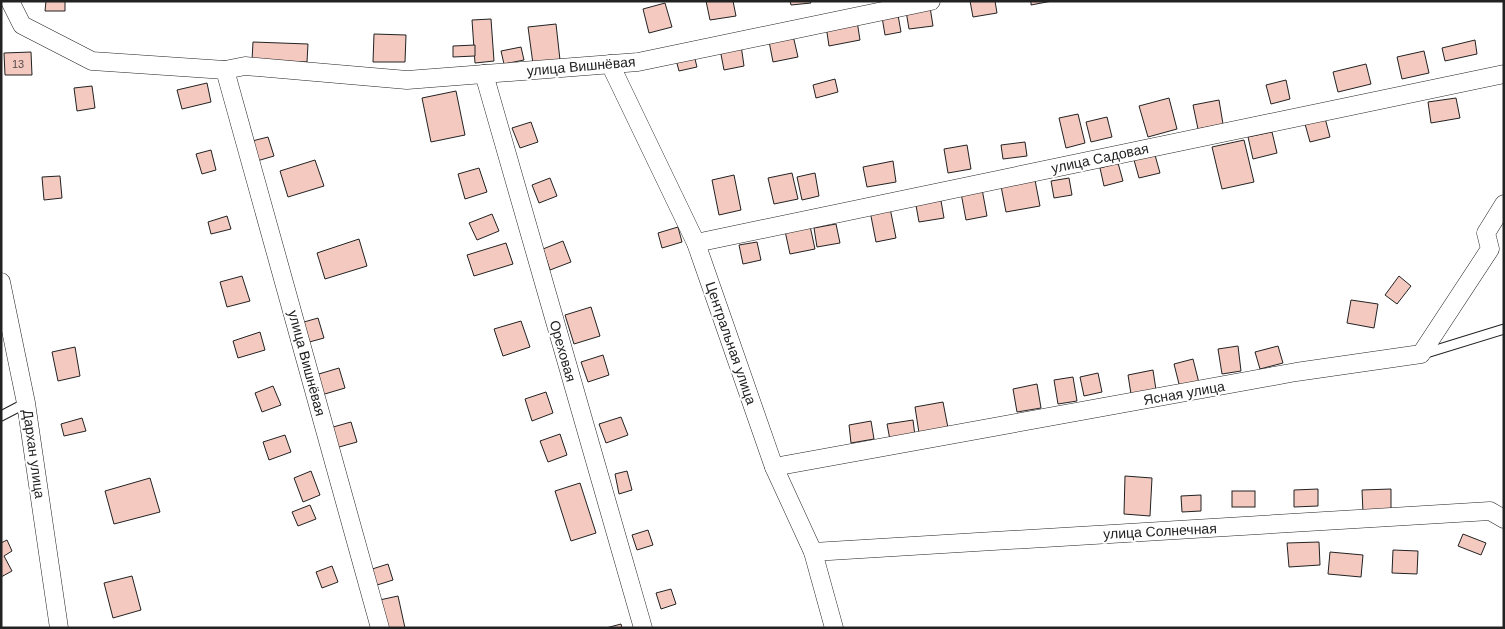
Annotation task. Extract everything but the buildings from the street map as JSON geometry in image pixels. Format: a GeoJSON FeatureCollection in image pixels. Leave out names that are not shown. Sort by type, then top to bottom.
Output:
{"type":"FeatureCollection","features":[{"type":"Feature","properties":{"kind":"street","name":"улица Вишнёвая"},"geometry":{"type":"LineString","coordinates":[[10,1],[22,25],[92,61],[226,70],[245,66],[408,80],[638,62],[931,1]]}},
{"type":"Feature","properties":{"kind":"street","name":"Центральная улица"},"geometry":{"type":"LineString","coordinates":[[610,64],[696,242],[774,467],[813,552],[834,628]]}},
{"type":"Feature","properties":{"kind":"street","name":"улица Вишнёвая"},"geometry":{"type":"LineString","coordinates":[[226,70],[380,628]]}},
{"type":"Feature","properties":{"kind":"street","name":"Ореховая"},"geometry":{"type":"LineString","coordinates":[[484,74],[643,628]]}},
{"type":"Feature","properties":{"kind":"street","name":"улица Садовая"},"geometry":{"type":"LineString","coordinates":[[696,242],[1504,74]]}},
{"type":"Feature","properties":{"kind":"street"},"geometry":{"type":"LineString","coordinates":[[1421,354],[1490,248],[1486,233],[1504,204]]}},
{"type":"Feature","properties":{"kind":"street","name":"Дархан улица"},"geometry":{"type":"LineString","coordinates":[[1,282],[26,403],[59,628]]}},
{"type":"Feature","properties":{"kind":"street","name":"Ясная улица"},"geometry":{"type":"LineString","coordinates":[[774,467],[1296,372],[1421,354]]}},
{"type":"Feature","properties":{"kind":"street","name":"улица Солнечная"},"geometry":{"type":"LineString","coordinates":[[813,552],[1490,511],[1504,519]]}},
{"type":"Feature","properties":{"kind":"lane"},"geometry":{"type":"LineString","coordinates":[[1421,354],[1504,329]]}},
{"type":"Feature","properties":{"kind":"lane"},"geometry":{"type":"LineString","coordinates":[[1,416],[26,403]]}}]}
